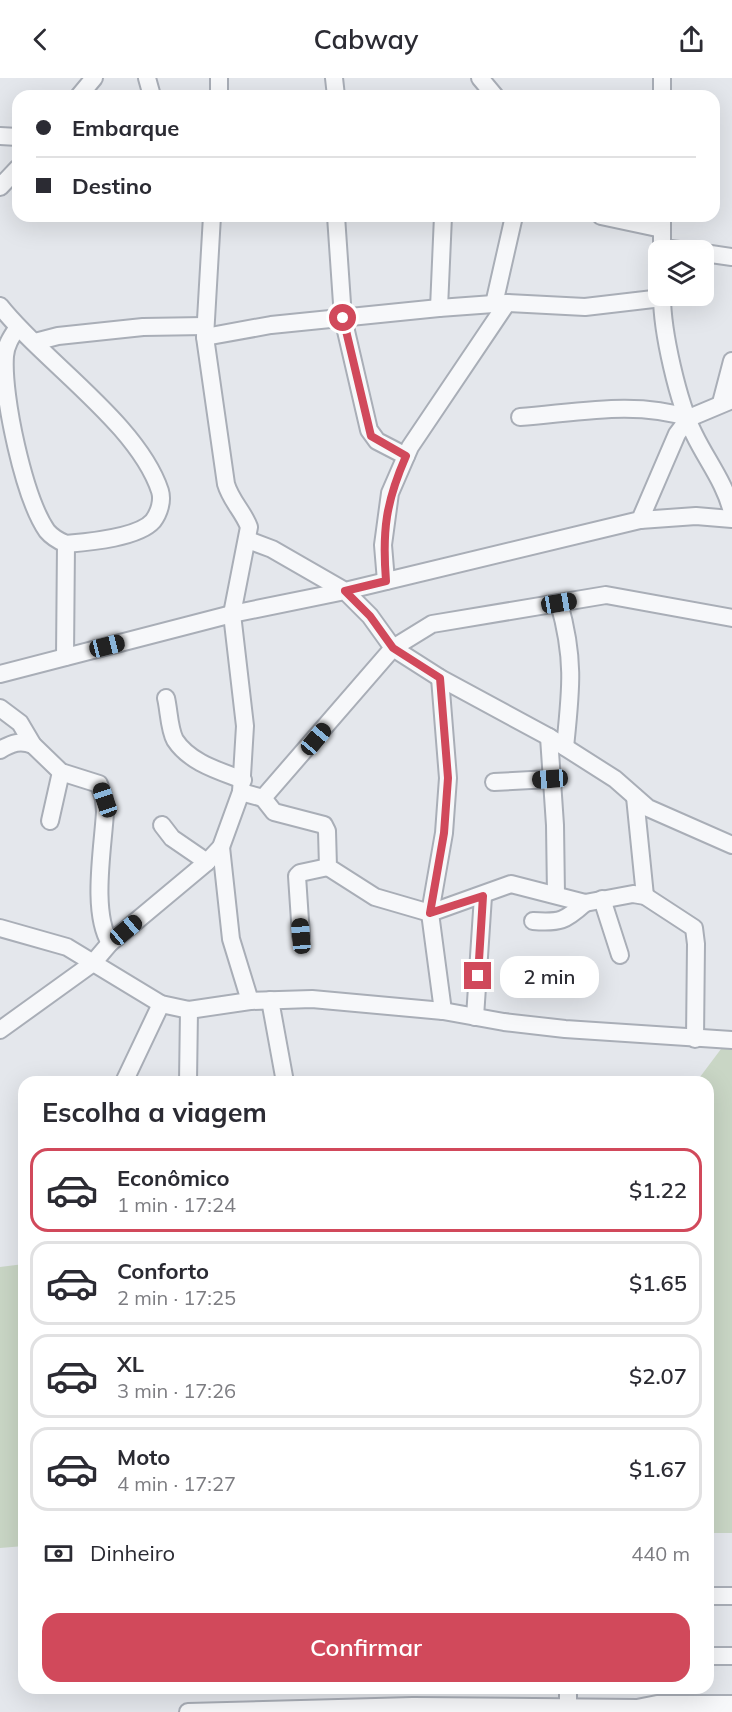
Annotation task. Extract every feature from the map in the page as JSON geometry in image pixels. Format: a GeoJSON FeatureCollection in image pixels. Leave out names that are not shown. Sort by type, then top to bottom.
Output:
{"type":"FeatureCollection","features":[{"type":"Feature","properties":{"kind":"street"},"geometry":{"type":"LineString","coordinates":[[84,90],[94,78]]}},
{"type":"Feature","properties":{"kind":"street"},"geometry":{"type":"LineString","coordinates":[[480,78],[490,90]]}},
{"type":"Feature","properties":{"kind":"street"},"geometry":{"type":"LineString","coordinates":[[0,187],[12,174]]}},
{"type":"Feature","properties":{"kind":"street"},"geometry":{"type":"LineString","coordinates":[[0,1030],[93,963],[110,944],[207,862],[221,847],[242,786],[245,726],[232,614],[249,527],[246,518],[231,500],[226,484],[205,331],[212,222]]}},
{"type":"Feature","properties":{"kind":"street"},"geometry":{"type":"LineString","coordinates":[[336,222],[343,318],[371,436],[406,456]]}},
{"type":"Feature","properties":{"kind":"street"},"geometry":{"type":"LineString","coordinates":[[439,308],[442,222]]}},
{"type":"Feature","properties":{"kind":"street"},"geometry":{"type":"LineString","coordinates":[[386,581],[384,545],[390,493],[406,456],[501,303],[513,222]]}},
{"type":"Feature","properties":{"kind":"street"},"geometry":{"type":"LineString","coordinates":[[662,223],[662,240]]}},
{"type":"Feature","properties":{"kind":"street"},"geometry":{"type":"LineString","coordinates":[[714,254],[732,257]]}},
{"type":"Feature","properties":{"kind":"street"},"geometry":{"type":"LineString","coordinates":[[35,342],[58,336],[143,327],[205,331],[501,303],[585,307],[648,299]]}},
{"type":"Feature","properties":{"kind":"street"},"geometry":{"type":"LineString","coordinates":[[0,306],[139,451],[161,493],[160,509],[152,522],[105,540],[66,544],[48,531],[36,508],[3,405],[7,343],[18,327]]}},
{"type":"Feature","properties":{"kind":"street"},"geometry":{"type":"LineString","coordinates":[[664,306],[677,384],[693,432],[729,498],[732,512]]}},
{"type":"Feature","properties":{"kind":"street"},"geometry":{"type":"LineString","coordinates":[[640,520],[677,434],[689,418],[726,401],[732,361]]}},
{"type":"Feature","properties":{"kind":"street"},"geometry":{"type":"LineString","coordinates":[[520,417],[617,410],[666,412],[689,418]]}},
{"type":"Feature","properties":{"kind":"street"},"geometry":{"type":"LineString","coordinates":[[0,674],[232,614],[345,591],[640,520],[696,516],[732,519]]}},
{"type":"Feature","properties":{"kind":"street"},"geometry":{"type":"LineString","coordinates":[[248,540],[272,549],[345,591],[370,616],[393,648],[440,678],[549,737],[615,778],[648,808],[732,844]]}},
{"type":"Feature","properties":{"kind":"street"},"geometry":{"type":"LineString","coordinates":[[65,657],[66,544]]}},
{"type":"Feature","properties":{"kind":"street"},"geometry":{"type":"LineString","coordinates":[[263,798],[393,648],[432,624],[606,596],[732,618]]}},
{"type":"Feature","properties":{"kind":"street"},"geometry":{"type":"LineString","coordinates":[[559,603],[568,637],[572,673],[565,747]]}},
{"type":"Feature","properties":{"kind":"street"},"geometry":{"type":"LineString","coordinates":[[440,678],[448,778],[444,833],[430,913],[443,1011]]}},
{"type":"Feature","properties":{"kind":"street"},"geometry":{"type":"LineString","coordinates":[[166,698],[174,739],[202,763],[263,798],[274,812],[324,825],[327,831],[328,867]]}},
{"type":"Feature","properties":{"kind":"street"},"geometry":{"type":"LineString","coordinates":[[0,708],[20,723],[33,745],[61,772],[99,784],[105,800],[100,890],[103,927],[110,944]]}},
{"type":"Feature","properties":{"kind":"street"},"geometry":{"type":"LineString","coordinates":[[549,737],[550,779],[555,825],[556,895]]}},
{"type":"Feature","properties":{"kind":"street"},"geometry":{"type":"LineString","coordinates":[[0,750],[10,744],[23,742],[33,745]]}},
{"type":"Feature","properties":{"kind":"street"},"geometry":{"type":"LineString","coordinates":[[50,820],[61,772]]}},
{"type":"Feature","properties":{"kind":"street"},"geometry":{"type":"LineString","coordinates":[[494,782],[550,779]]}},
{"type":"Feature","properties":{"kind":"street"},"geometry":{"type":"LineString","coordinates":[[635,797],[645,896]]}},
{"type":"Feature","properties":{"kind":"street"},"geometry":{"type":"LineString","coordinates":[[162,825],[172,838],[207,862]]}},
{"type":"Feature","properties":{"kind":"street"},"geometry":{"type":"LineString","coordinates":[[221,847],[231,939],[250,1001]]}},
{"type":"Feature","properties":{"kind":"street"},"geometry":{"type":"LineString","coordinates":[[301,936],[297,876],[300,873],[328,867],[375,897],[430,913],[483,896],[497,887],[512,884],[585,903],[633,894],[645,896],[694,928],[696,944],[695,1039]]}},
{"type":"Feature","properties":{"kind":"street"},"geometry":{"type":"LineString","coordinates":[[475,1017],[483,896]]}},
{"type":"Feature","properties":{"kind":"street"},"geometry":{"type":"LineString","coordinates":[[602,899],[620,956]]}},
{"type":"Feature","properties":{"kind":"street"},"geometry":{"type":"LineString","coordinates":[[533,921],[568,919],[585,903]]}},
{"type":"Feature","properties":{"kind":"street"},"geometry":{"type":"LineString","coordinates":[[0,927],[66,947],[161,1004],[189,1011],[250,1001],[312,999],[443,1011],[565,1029],[732,1040]]}},
{"type":"Feature","properties":{"kind":"street"},"geometry":{"type":"LineString","coordinates":[[270,1000],[284,1076]]}},
{"type":"Feature","properties":{"kind":"street"},"geometry":{"type":"LineString","coordinates":[[127,1076],[161,1004]]}},
{"type":"Feature","properties":{"kind":"street"},"geometry":{"type":"LineString","coordinates":[[188,1076],[189,1011]]}},
{"type":"Feature","properties":{"kind":"street"},"geometry":{"type":"LineString","coordinates":[[714,1596],[732,1596]]}},
{"type":"Feature","properties":{"kind":"street"},"geometry":{"type":"LineString","coordinates":[[714,1656],[732,1656]]}},
{"type":"Feature","properties":{"kind":"street"},"geometry":{"type":"LineString","coordinates":[[567,1694],[568,1707]]}},
{"type":"Feature","properties":{"kind":"street"},"geometry":{"type":"LineString","coordinates":[[188,1712],[568,1707],[637,1710],[657,1704],[732,1704]]}},
{"type":"Feature","properties":{"kind":"green space"},"geometry":{"type":"Polygon","coordinates":[[[721,1049],[732,1049],[732,1533],[714,1533],[714,1076],[701,1076],[721,1049]]]}},
{"type":"Feature","properties":{"kind":"green space"},"geometry":{"type":"Polygon","coordinates":[[[18,1265],[18,1546],[0,1548],[0,1267],[18,1265]]]}},
{"type":"Feature","properties":{"kind":"route"},"geometry":{"type":"LineString","coordinates":[[343,318],[371,436],[406,456],[390,493],[384,545],[386,581],[345,591],[370,616],[393,648],[440,678],[448,778],[444,833],[430,913],[483,896],[478,976]]}}]}
